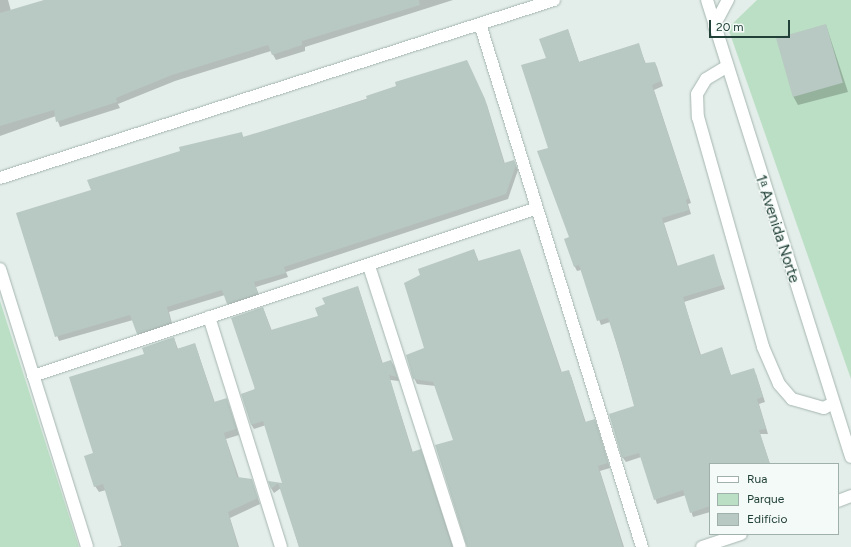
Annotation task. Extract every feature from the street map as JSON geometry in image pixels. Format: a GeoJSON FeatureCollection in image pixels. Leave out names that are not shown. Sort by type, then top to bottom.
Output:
{"type":"FeatureCollection","features":[{"type":"Feature","properties":{"kind":"street"},"geometry":{"type":"LineString","coordinates":[[0,178],[554,0]]}},
{"type":"Feature","properties":{"kind":"street","name":"1ᵃ Avenida Norte"},"geometry":{"type":"LineString","coordinates":[[707,0],[726,67],[851,457]]}},
{"type":"Feature","properties":{"kind":"street"},"geometry":{"type":"LineString","coordinates":[[714,26],[728,0]]}},
{"type":"Feature","properties":{"kind":"street"},"geometry":{"type":"LineString","coordinates":[[480,24],[642,547]]}},
{"type":"Feature","properties":{"kind":"street"},"geometry":{"type":"LineString","coordinates":[[726,67],[706,79],[697,94],[698,117],[763,347],[779,384],[792,399],[824,408],[833,403]]}},
{"type":"Feature","properties":{"kind":"street"},"geometry":{"type":"LineString","coordinates":[[33,376],[209,317],[369,266],[537,208]]}},
{"type":"Feature","properties":{"kind":"street"},"geometry":{"type":"LineString","coordinates":[[369,266],[460,547]]}},
{"type":"Feature","properties":{"kind":"street"},"geometry":{"type":"LineString","coordinates":[[0,269],[87,547]]}},
{"type":"Feature","properties":{"kind":"street"},"geometry":{"type":"LineString","coordinates":[[209,317],[280,547]]}},
{"type":"Feature","properties":{"kind":"street"},"geometry":{"type":"LineString","coordinates":[[839,501],[851,496]]}},
{"type":"Feature","properties":{"kind":"street"},"geometry":{"type":"LineString","coordinates":[[702,547],[738,535]]}},
{"type":"Feature","properties":{"kind":"green space"},"geometry":{"type":"Polygon","coordinates":[[[757,0],[851,0],[851,379],[728,28],[757,0]]]}},
{"type":"Feature","properties":{"kind":"green space"},"geometry":{"type":"Polygon","coordinates":[[[0,301],[79,547],[0,547],[0,301]]]}},
{"type":"Feature","properties":{"kind":"building"},"geometry":{"type":"Polygon","coordinates":[[[44,0],[419,0],[420,5],[302,41],[302,45],[272,55],[268,45],[172,75],[116,98],[117,102],[56,122],[54,110],[0,126],[0,13],[44,0]]]}},
{"type":"Feature","properties":{"kind":"building"},"geometry":{"type":"Polygon","coordinates":[[[826,24],[843,83],[793,97],[776,38],[826,24]]]}},
{"type":"Feature","properties":{"kind":"building"},"geometry":{"type":"Polygon","coordinates":[[[568,29],[579,62],[639,43],[645,63],[655,62],[661,81],[652,85],[689,198],[686,200],[689,210],[662,218],[677,266],[714,254],[723,285],[683,297],[700,355],[722,347],[731,375],[754,368],[763,397],[757,399],[766,429],[759,430],[770,463],[709,463],[709,506],[690,513],[683,490],[654,500],[639,453],[622,458],[609,414],[634,406],[622,361],[608,318],[597,321],[579,265],[574,267],[564,239],[569,237],[537,151],[548,148],[521,65],[546,58],[539,39],[568,29]]]}},
{"type":"Feature","properties":{"kind":"building"},"geometry":{"type":"Polygon","coordinates":[[[467,60],[485,99],[504,163],[514,160],[516,165],[506,194],[284,267],[286,273],[254,282],[258,293],[227,304],[222,290],[167,307],[171,322],[137,334],[130,315],[55,337],[16,213],[91,190],[87,180],[180,151],[179,147],[242,132],[243,137],[367,99],[366,96],[396,86],[395,82],[467,60]]]}},
{"type":"Feature","properties":{"kind":"building"},"geometry":{"type":"Polygon","coordinates":[[[474,249],[478,261],[520,249],[561,372],[569,370],[585,422],[595,419],[608,463],[598,466],[623,547],[467,547],[435,445],[453,440],[433,382],[413,379],[406,355],[424,348],[404,283],[420,275],[418,269],[474,249]]]}},
{"type":"Feature","properties":{"kind":"building"},"geometry":{"type":"Polygon","coordinates":[[[358,286],[382,363],[391,360],[397,377],[389,375],[412,452],[421,449],[452,547],[299,547],[278,483],[271,489],[268,481],[282,483],[263,421],[251,425],[241,394],[255,389],[231,318],[263,307],[271,330],[318,316],[315,308],[325,304],[322,298],[358,286]]]}},
{"type":"Feature","properties":{"kind":"building"},"geometry":{"type":"Polygon","coordinates":[[[174,337],[177,349],[195,343],[214,402],[227,398],[236,429],[224,433],[237,477],[252,479],[258,498],[228,512],[238,547],[122,547],[103,484],[94,487],[84,456],[93,453],[69,377],[144,354],[142,348],[174,337]]]}}]}
